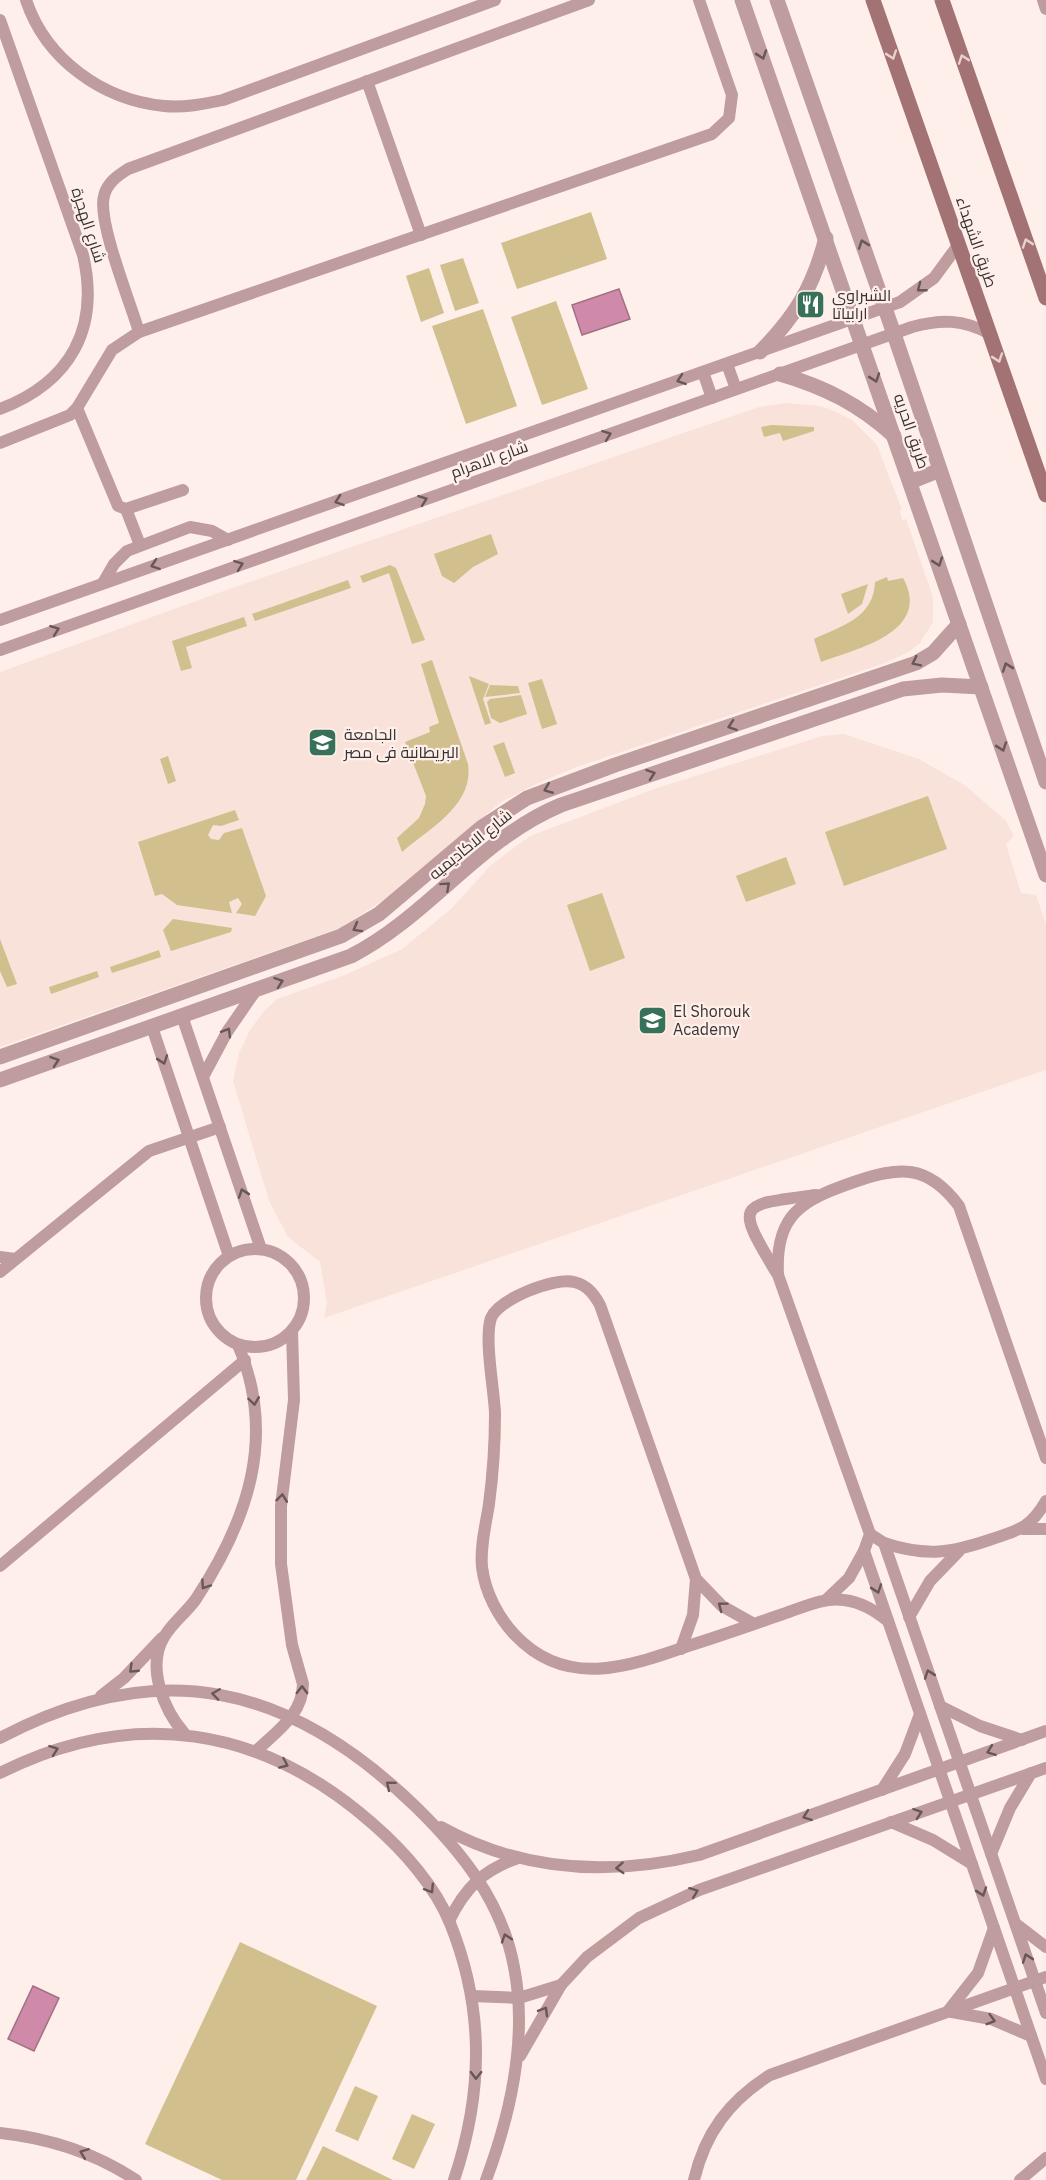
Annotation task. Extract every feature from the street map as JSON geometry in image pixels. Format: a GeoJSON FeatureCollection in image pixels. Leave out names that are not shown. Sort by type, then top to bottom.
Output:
{"type":"FeatureCollection","features":[{"type":"Feature","properties":{"kind":"main road","name":"طريق الشهداء"},"geometry":{"type":"LineString","coordinates":[[873,0],[1046,495]]}},
{"type":"Feature","properties":{"kind":"main road"},"geometry":{"type":"LineString","coordinates":[[942,0],[1046,298]]}},
{"type":"Feature","properties":{"kind":"street"},"geometry":{"type":"LineString","coordinates":[[27,0],[44,36],[62,59],[84,78],[109,92],[137,102],[166,106],[195,105],[223,100],[495,0]]}},
{"type":"Feature","properties":{"kind":"street"},"geometry":{"type":"LineString","coordinates":[[139,332],[102,207],[107,190],[117,175],[128,169],[589,0]]}},
{"type":"Feature","properties":{"kind":"street"},"geometry":{"type":"LineString","coordinates":[[0,443],[60,421],[77,408],[112,350],[139,332],[712,134],[722,128],[733,107],[732,95],[699,0]]}},
{"type":"Feature","properties":{"kind":"street","name":"طريق الحريه"},"geometry":{"type":"LineString","coordinates":[[742,0],[1045,870]]}},
{"type":"Feature","properties":{"kind":"street","name":"طريق الحريه"},"geometry":{"type":"LineString","coordinates":[[777,0],[894,334],[1046,783]]}},
{"type":"Feature","properties":{"kind":"street"},"geometry":{"type":"LineString","coordinates":[[1043,0],[1046,9]]}},
{"type":"Feature","properties":{"kind":"street","name":"شارع الهجرة"},"geometry":{"type":"LineString","coordinates":[[0,20],[83,255],[89,279],[89,305],[83,330],[73,353],[58,374],[38,391],[0,409]]}},
{"type":"Feature","properties":{"kind":"street"},"geometry":{"type":"LineString","coordinates":[[367,81],[421,235]]}},
{"type":"Feature","properties":{"kind":"street"},"geometry":{"type":"LineString","coordinates":[[760,352],[784,328],[803,300],[818,270],[826,238]]}},
{"type":"Feature","properties":{"kind":"street","name":"شارع الاهرام"},"geometry":{"type":"LineString","coordinates":[[0,620],[900,303],[934,278],[959,244]]}},
{"type":"Feature","properties":{"kind":"street","name":"شارع الاهرام"},"geometry":{"type":"LineString","coordinates":[[0,650],[736,388],[932,321],[952,320],[973,325],[990,334]]}},
{"type":"Feature","properties":{"kind":"street"},"geometry":{"type":"LineString","coordinates":[[727,364],[736,388]]}},
{"type":"Feature","properties":{"kind":"street"},"geometry":{"type":"LineString","coordinates":[[703,372],[712,398]]}},
{"type":"Feature","properties":{"kind":"street"},"geometry":{"type":"LineString","coordinates":[[780,374],[813,383],[844,397],[871,415],[896,438]]}},
{"type":"Feature","properties":{"kind":"street"},"geometry":{"type":"LineString","coordinates":[[77,408],[113,500],[118,506],[126,509],[183,490]]}},
{"type":"Feature","properties":{"kind":"street"},"geometry":{"type":"LineString","coordinates":[[910,482],[940,470]]}},
{"type":"Feature","properties":{"kind":"street"},"geometry":{"type":"LineString","coordinates":[[126,509],[140,545]]}},
{"type":"Feature","properties":{"kind":"street"},"geometry":{"type":"LineString","coordinates":[[103,584],[121,556],[140,545],[190,527],[212,531],[228,540]]}},
{"type":"Feature","properties":{"kind":"street","name":"شارع الاكاديميه"},"geometry":{"type":"LineString","coordinates":[[0,1057],[321,944],[361,926],[379,914],[504,811],[552,787],[916,663],[933,653],[959,624]]}},
{"type":"Feature","properties":{"kind":"street","name":"شارع الاكاديميه"},"geometry":{"type":"LineString","coordinates":[[0,1080],[351,956],[392,933],[514,828],[561,805],[903,689],[942,685],[981,687]]}},
{"type":"Feature","properties":{"kind":"street"},"geometry":{"type":"LineString","coordinates":[[615,765],[624,783]]}},
{"type":"Feature","properties":{"kind":"street"},"geometry":{"type":"LineString","coordinates":[[379,914],[392,933]]}},
{"type":"Feature","properties":{"kind":"street"},"geometry":{"type":"LineString","coordinates":[[203,1077],[227,1032],[256,990]]}},
{"type":"Feature","properties":{"kind":"street"},"geometry":{"type":"LineString","coordinates":[[182,1016],[261,1249]]}},
{"type":"Feature","properties":{"kind":"street"},"geometry":{"type":"LineString","coordinates":[[152,1027],[229,1256]]}},
{"type":"Feature","properties":{"kind":"street"},"geometry":{"type":"LineString","coordinates":[[24,1049],[31,1069]]}},
{"type":"Feature","properties":{"kind":"street"},"geometry":{"type":"LineString","coordinates":[[0,1272],[131,1163],[149,1151],[220,1127]]}},
{"type":"Feature","properties":{"kind":"street"},"geometry":{"type":"LineString","coordinates":[[681,1649],[693,1615],[696,1580],[600,1305],[594,1294],[578,1283],[559,1281],[506,1300],[498,1307],[489,1328],[494,1385],[494,1449],[482,1566],[488,1591],[499,1615],[514,1635],[542,1656],[581,1669],[623,1668],[681,1649],[827,1599],[849,1578],[864,1551],[870,1534],[778,1275],[750,1228],[749,1214],[758,1203],[817,1195],[879,1173],[897,1170],[916,1172],[933,1179],[948,1191],[959,1206],[1046,1458]]}},
{"type":"Feature","properties":{"kind":"street"},"geometry":{"type":"LineString","coordinates":[[778,1275],[777,1256],[781,1237],[795,1213],[817,1195]]}},
{"type":"Feature","properties":{"kind":"street"},"geometry":{"type":"LineString","coordinates":[[99,1698],[131,1670],[189,1609],[212,1576],[245,1502],[256,1462],[257,1429],[254,1395],[245,1360],[238,1345],[216,1329],[208,1317],[205,1304],[210,1276],[229,1256],[244,1249],[261,1249],[278,1254],[293,1265],[302,1281],[305,1298],[302,1316],[292,1331],[281,1341],[267,1346],[238,1345]]}},
{"type":"Feature","properties":{"kind":"street"},"geometry":{"type":"LineString","coordinates":[[0,1257],[15,1259]]}},
{"type":"Feature","properties":{"kind":"street"},"geometry":{"type":"LineString","coordinates":[[256,1751],[292,1717],[303,1697],[303,1684],[285,1605],[280,1524],[294,1400],[292,1331]]}},
{"type":"Feature","properties":{"kind":"street"},"geometry":{"type":"LineString","coordinates":[[0,1566],[245,1360]]}},
{"type":"Feature","properties":{"kind":"street"},"geometry":{"type":"LineString","coordinates":[[1023,1529],[1037,1516],[1046,1501]]}},
{"type":"Feature","properties":{"kind":"street"},"geometry":{"type":"LineString","coordinates":[[870,1534],[885,1543],[921,1552],[959,1551],[1023,1529],[1046,1529]]}},
{"type":"Feature","properties":{"kind":"street"},"geometry":{"type":"LineString","coordinates":[[885,1543],[1015,1923],[1040,1979],[1046,2013]]}},
{"type":"Feature","properties":{"kind":"street"},"geometry":{"type":"LineString","coordinates":[[864,1551],[1046,2079]]}},
{"type":"Feature","properties":{"kind":"street"},"geometry":{"type":"LineString","coordinates":[[909,1617],[930,1581],[959,1551]]}},
{"type":"Feature","properties":{"kind":"street"},"geometry":{"type":"LineString","coordinates":[[696,1580],[722,1606],[754,1624]]}},
{"type":"Feature","properties":{"kind":"street"},"geometry":{"type":"LineString","coordinates":[[827,1599],[860,1603],[888,1621]]}},
{"type":"Feature","properties":{"kind":"street"},"geometry":{"type":"LineString","coordinates":[[163,1637],[158,1672],[159,1689],[173,1720],[184,1734]]}},
{"type":"Feature","properties":{"kind":"street"},"geometry":{"type":"LineString","coordinates":[[0,1738],[67,1708],[99,1698],[159,1689],[227,1695],[292,1717],[363,1762],[431,1822],[478,1878],[505,1935],[519,1998],[520,2027],[507,2112],[486,2180]]}},
{"type":"Feature","properties":{"kind":"street"},"geometry":{"type":"LineString","coordinates":[[940,1706],[980,1726],[1022,1740]]}},
{"type":"Feature","properties":{"kind":"street"},"geometry":{"type":"LineString","coordinates":[[882,1790],[905,1754],[920,1714]]}},
{"type":"Feature","properties":{"kind":"street"},"geometry":{"type":"LineString","coordinates":[[431,1822],[459,1837],[518,1858],[575,1868],[603,1869],[672,1862],[699,1855],[1046,1731]]}},
{"type":"Feature","properties":{"kind":"street"},"geometry":{"type":"LineString","coordinates":[[0,1773],[28,1759],[66,1746],[104,1737],[144,1733],[184,1734],[256,1751],[304,1773],[348,1801],[387,1836],[415,1868],[449,1921],[472,1996],[477,2044],[476,2093],[467,2140],[453,2180]]}},
{"type":"Feature","properties":{"kind":"street"},"geometry":{"type":"LineString","coordinates":[[516,2062],[561,1985],[587,1957],[612,1936],[668,1902],[1046,1768]]}},
{"type":"Feature","properties":{"kind":"street"},"geometry":{"type":"LineString","coordinates":[[991,1854],[1010,1808],[1031,1773]]}},
{"type":"Feature","properties":{"kind":"street"},"geometry":{"type":"LineString","coordinates":[[891,1822],[933,1840],[972,1864]]}},
{"type":"Feature","properties":{"kind":"street"},"geometry":{"type":"LineString","coordinates":[[449,1921],[460,1897],[478,1878],[497,1866],[518,1858]]}},
{"type":"Feature","properties":{"kind":"street"},"geometry":{"type":"LineString","coordinates":[[1015,1923],[1046,1947]]}},
{"type":"Feature","properties":{"kind":"street"},"geometry":{"type":"LineString","coordinates":[[948,2012],[978,1974],[994,1928]]}},
{"type":"Feature","properties":{"kind":"street"},"geometry":{"type":"LineString","coordinates":[[694,2180],[708,2137],[725,2112],[749,2089],[770,2076],[1040,1979]]}},
{"type":"Feature","properties":{"kind":"street"},"geometry":{"type":"LineString","coordinates":[[472,1996],[519,1998],[561,1985]]}},
{"type":"Feature","properties":{"kind":"street"},"geometry":{"type":"LineString","coordinates":[[948,2012],[991,2019],[1031,2036]]}},
{"type":"Feature","properties":{"kind":"street"},"geometry":{"type":"LineString","coordinates":[[0,2133],[55,2143],[90,2155],[136,2180]]}},
{"type":"Feature","properties":{"kind":"street"},"geometry":{"type":"LineString","coordinates":[[1020,2180],[1046,2158]]}},
{"type":"Feature","properties":{"kind":"shaded area"},"geometry":{"type":"Polygon","coordinates":[[[591,212],[607,259],[517,289],[501,243],[591,212]]]}},
{"type":"Feature","properties":{"kind":"shaded area"},"geometry":{"type":"Polygon","coordinates":[[[463,258],[479,303],[455,311],[440,265],[463,258]]]}},
{"type":"Feature","properties":{"kind":"shaded area"},"geometry":{"type":"Polygon","coordinates":[[[429,268],[444,313],[421,322],[406,276],[429,268]]]}},
{"type":"Feature","properties":{"kind":"shaded area"},"geometry":{"type":"Polygon","coordinates":[[[619,289],[630,319],[582,335],[572,305],[619,289]]]}},
{"type":"Feature","properties":{"kind":"shaded area"},"geometry":{"type":"Polygon","coordinates":[[[556,301],[588,389],[542,405],[511,317],[556,301]]]}},
{"type":"Feature","properties":{"kind":"shaded area"},"geometry":{"type":"Polygon","coordinates":[[[483,309],[517,406],[466,424],[432,326],[483,309]]]}},
{"type":"Feature","properties":{"kind":"shaded area","name":"الجامعة البريطانية فى مصر"},"geometry":{"type":"Polygon","coordinates":[[[787,403],[820,406],[837,412],[852,420],[877,445],[902,510],[900,511],[902,520],[906,519],[933,597],[933,622],[920,643],[909,652],[885,663],[574,768],[536,784],[501,802],[385,899],[340,928],[0,1047],[0,672],[232,588],[759,407],[787,403]]]}},
{"type":"Feature","properties":{"kind":"shaded area"},"geometry":{"type":"Polygon","coordinates":[[[772,425],[814,427],[814,431],[783,441],[780,433],[764,437],[761,427],[772,425]]]}},
{"type":"Feature","properties":{"kind":"shaded area"},"geometry":{"type":"Polygon","coordinates":[[[491,534],[498,554],[473,567],[454,583],[442,576],[434,554],[491,534]]]}},
{"type":"Feature","properties":{"kind":"shaded area"},"geometry":{"type":"Polygon","coordinates":[[[390,565],[396,568],[425,640],[412,644],[389,573],[363,583],[360,576],[390,565]]]}},
{"type":"Feature","properties":{"kind":"shaded area"},"geometry":{"type":"Polygon","coordinates":[[[887,577],[888,581],[903,578],[910,597],[908,612],[899,625],[870,644],[821,662],[814,639],[854,619],[869,604],[875,582],[887,577]]]}},
{"type":"Feature","properties":{"kind":"shaded area"},"geometry":{"type":"Polygon","coordinates":[[[348,580],[351,588],[255,621],[252,614],[348,580]]]}},
{"type":"Feature","properties":{"kind":"shaded area"},"geometry":{"type":"Polygon","coordinates":[[[868,584],[862,604],[848,614],[841,594],[868,584]]]}},
{"type":"Feature","properties":{"kind":"shaded area"},"geometry":{"type":"Polygon","coordinates":[[[244,617],[247,626],[186,647],[192,668],[181,671],[172,641],[244,617]]]}},
{"type":"Feature","properties":{"kind":"shaded area"},"geometry":{"type":"Polygon","coordinates":[[[432,660],[468,764],[468,779],[464,792],[448,814],[402,852],[397,838],[419,818],[426,796],[405,742],[430,732],[429,727],[439,723],[421,664],[432,660]]]}},
{"type":"Feature","properties":{"kind":"shaded area"},"geometry":{"type":"Polygon","coordinates":[[[469,676],[489,684],[483,699],[491,723],[485,725],[469,676]]]}},
{"type":"Feature","properties":{"kind":"shaded area"},"geometry":{"type":"Polygon","coordinates":[[[542,679],[557,724],[542,729],[528,683],[542,679]]]}},
{"type":"Feature","properties":{"kind":"shaded area"},"geometry":{"type":"Polygon","coordinates":[[[490,685],[518,686],[520,693],[485,697],[490,685]]]}},
{"type":"Feature","properties":{"kind":"shaded area"},"geometry":{"type":"Polygon","coordinates":[[[521,695],[527,714],[500,723],[491,718],[487,702],[490,699],[521,695]]]}},
{"type":"Feature","properties":{"kind":"shaded area","name":"El Shorouk Academy"},"geometry":{"type":"Polygon","coordinates":[[[844,734],[919,759],[966,786],[1006,821],[1014,836],[1006,844],[1021,893],[1036,895],[1046,924],[1046,1070],[324,1318],[327,1303],[320,1262],[288,1237],[269,1201],[233,1081],[239,1053],[250,1030],[264,1011],[277,999],[345,975],[402,949],[451,909],[491,865],[530,836],[654,789],[822,736],[844,734]]]}},
{"type":"Feature","properties":{"kind":"shaded area"},"geometry":{"type":"Polygon","coordinates":[[[504,742],[515,773],[505,777],[493,746],[504,742]]]}},
{"type":"Feature","properties":{"kind":"shaded area"},"geometry":{"type":"Polygon","coordinates":[[[168,756],[176,781],[168,784],[160,759],[168,756]]]}},
{"type":"Feature","properties":{"kind":"shaded area"},"geometry":{"type":"Polygon","coordinates":[[[928,796],[947,849],[844,886],[825,832],[928,796]]]}},
{"type":"Feature","properties":{"kind":"shaded area"},"geometry":{"type":"Polygon","coordinates":[[[235,810],[239,820],[221,826],[213,825],[208,835],[211,839],[219,840],[224,833],[242,828],[266,896],[255,916],[236,913],[242,904],[238,898],[229,902],[232,913],[177,905],[162,894],[155,896],[138,842],[235,810]]]}},
{"type":"Feature","properties":{"kind":"shaded area"},"geometry":{"type":"Polygon","coordinates":[[[786,857],[796,884],[746,902],[736,876],[786,857]]]}},
{"type":"Feature","properties":{"kind":"shaded area"},"geometry":{"type":"Polygon","coordinates":[[[602,893],[625,958],[590,971],[567,905],[602,893]]]}},
{"type":"Feature","properties":{"kind":"shaded area"},"geometry":{"type":"Polygon","coordinates":[[[173,919],[232,928],[231,932],[171,951],[163,930],[173,919]]]}},
{"type":"Feature","properties":{"kind":"shaded area"},"geometry":{"type":"Polygon","coordinates":[[[0,939],[17,984],[7,987],[0,971],[0,939]]]}},
{"type":"Feature","properties":{"kind":"shaded area"},"geometry":{"type":"Polygon","coordinates":[[[159,950],[161,957],[112,973],[110,967],[159,950]]]}},
{"type":"Feature","properties":{"kind":"shaded area"},"geometry":{"type":"Polygon","coordinates":[[[97,971],[99,977],[51,994],[49,987],[97,971]]]}},
{"type":"Feature","properties":{"kind":"shaded area"},"geometry":{"type":"Polygon","coordinates":[[[240,1942],[377,2006],[296,2180],[222,2180],[145,2144],[240,1942]]]}},
{"type":"Feature","properties":{"kind":"shaded area"},"geometry":{"type":"Polygon","coordinates":[[[33,1986],[59,1998],[34,2051],[8,2039],[33,1986]]]}},
{"type":"Feature","properties":{"kind":"shaded area"},"geometry":{"type":"Polygon","coordinates":[[[355,2086],[378,2096],[358,2141],[335,2131],[355,2086]]]}},
{"type":"Feature","properties":{"kind":"shaded area"},"geometry":{"type":"Polygon","coordinates":[[[412,2114],[435,2124],[414,2169],[392,2159],[412,2114]]]}},
{"type":"Feature","properties":{"kind":"shaded area"},"geometry":{"type":"Polygon","coordinates":[[[323,2146],[393,2180],[306,2180],[323,2146]]]}},
{"type":"Feature","properties":{"kind":"place","name":"الشبراوى ارابياتا"},"geometry":{"type":"Point","coordinates":[811,304]}},
{"type":"Feature","properties":{"kind":"place","name":"الجامعة البريطانية فى مصر"},"geometry":{"type":"Point","coordinates":[323,743]}},
{"type":"Feature","properties":{"kind":"place","name":"El Shorouk Academy"},"geometry":{"type":"Point","coordinates":[652,1020]}}]}
